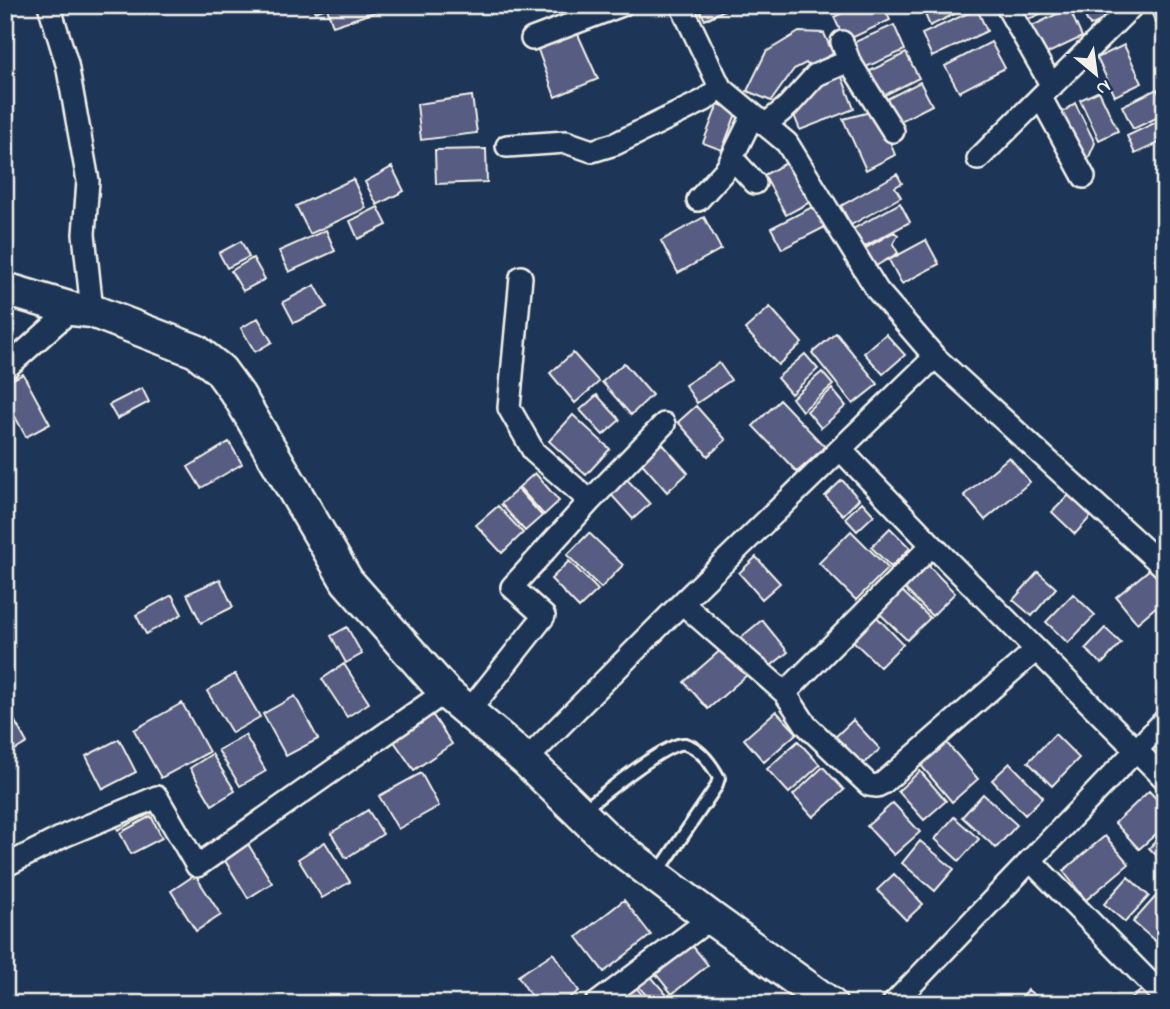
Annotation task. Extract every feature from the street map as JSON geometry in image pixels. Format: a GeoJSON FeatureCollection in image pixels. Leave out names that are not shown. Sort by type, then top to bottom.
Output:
{"type":"FeatureCollection","features":[{"type":"Feature","properties":{"kind":"main road"},"geometry":{"type":"LineString","coordinates":[[5,289],[82,310],[196,351],[220,370],[239,396],[347,581],[457,702],[526,760],[607,839],[831,1004]]}},
{"type":"Feature","properties":{"kind":"street"},"geometry":{"type":"LineString","coordinates":[[5,369],[82,310],[88,181],[67,64],[49,5]]}},
{"type":"Feature","properties":{"kind":"street"},"geometry":{"type":"LineString","coordinates":[[532,39],[622,5]]}},
{"type":"Feature","properties":{"kind":"street"},"geometry":{"type":"LineString","coordinates":[[681,5],[720,87],[787,143],[877,290],[935,357],[1165,568]]}},
{"type":"Feature","properties":{"kind":"street"},"geometry":{"type":"LineString","coordinates":[[1006,5],[1084,177]]}},
{"type":"Feature","properties":{"kind":"street"},"geometry":{"type":"LineString","coordinates":[[978,159],[1133,5]]}},
{"type":"Feature","properties":{"kind":"street"},"geometry":{"type":"LineString","coordinates":[[1161,5],[1165,14]]}},
{"type":"Feature","properties":{"kind":"street"},"geometry":{"type":"LineString","coordinates":[[698,200],[727,168],[759,120],[788,106],[816,75],[845,51],[893,131]]}},
{"type":"Feature","properties":{"kind":"street"},"geometry":{"type":"LineString","coordinates":[[507,146],[566,142],[592,151],[615,144],[705,100],[720,87]]}},
{"type":"Feature","properties":{"kind":"street"},"geometry":{"type":"LineString","coordinates":[[732,158],[755,183]]}},
{"type":"Feature","properties":{"kind":"street"},"geometry":{"type":"LineString","coordinates":[[521,277],[509,408],[534,452],[590,501]]}},
{"type":"Feature","properties":{"kind":"street"},"geometry":{"type":"LineString","coordinates":[[526,760],[682,603],[935,357]]}},
{"type":"Feature","properties":{"kind":"street"},"geometry":{"type":"LineString","coordinates":[[5,866],[66,835],[157,797],[197,866],[457,702],[544,617],[512,587],[664,424]]}},
{"type":"Feature","properties":{"kind":"street"},"geometry":{"type":"LineString","coordinates":[[840,449],[1165,779]]}},
{"type":"Feature","properties":{"kind":"street"},"geometry":{"type":"LineString","coordinates":[[785,693],[932,545]]}},
{"type":"Feature","properties":{"kind":"street"},"geometry":{"type":"LineString","coordinates":[[682,603],[785,693],[806,725],[869,785],[877,786],[1036,650]]}},
{"type":"Feature","properties":{"kind":"street"},"geometry":{"type":"LineString","coordinates":[[894,1004],[1165,720]]}},
{"type":"Feature","properties":{"kind":"street"},"geometry":{"type":"LineString","coordinates":[[1030,860],[1165,999]]}},
{"type":"Feature","properties":{"kind":"street"},"geometry":{"type":"LineString","coordinates":[[596,1004],[711,918]]}},
{"type":"Feature","properties":{"kind":"lane"},"geometry":{"type":"LineString","coordinates":[[579,813],[672,746],[682,744],[694,748],[713,766],[719,778],[716,787],[656,876]]}},
{"type":"Feature","properties":{"kind":"building"},"geometry":{"type":"Polygon","coordinates":[[[312,5],[373,5],[375,12],[333,26],[327,8],[315,12],[312,5]]]}},
{"type":"Feature","properties":{"kind":"building"},"geometry":{"type":"Polygon","coordinates":[[[697,5],[734,5],[705,20],[697,5]]]}},
{"type":"Feature","properties":{"kind":"building"},"geometry":{"type":"Polygon","coordinates":[[[859,5],[883,5],[890,20],[845,41],[834,17],[859,5]]]}},
{"type":"Feature","properties":{"kind":"building"},"geometry":{"type":"Polygon","coordinates":[[[921,5],[961,5],[963,10],[930,26],[921,5]]]}},
{"type":"Feature","properties":{"kind":"building"},"geometry":{"type":"Polygon","coordinates":[[[1017,5],[1059,5],[1025,21],[1017,5]]]}},
{"type":"Feature","properties":{"kind":"building"},"geometry":{"type":"Polygon","coordinates":[[[1079,5],[1104,5],[1110,17],[1090,26],[1079,5]]]}},
{"type":"Feature","properties":{"kind":"building"},"geometry":{"type":"Polygon","coordinates":[[[1069,8],[1082,37],[1042,56],[1028,28],[1069,8]]]}},
{"type":"Feature","properties":{"kind":"building"},"geometry":{"type":"Polygon","coordinates":[[[977,9],[987,31],[932,57],[922,34],[977,9]]]}},
{"type":"Feature","properties":{"kind":"building"},"geometry":{"type":"Polygon","coordinates":[[[894,25],[905,50],[859,70],[848,45],[894,25]]]}},
{"type":"Feature","properties":{"kind":"building"},"geometry":{"type":"Polygon","coordinates":[[[576,30],[598,79],[555,97],[537,47],[576,30]]]}},
{"type":"Feature","properties":{"kind":"building"},"geometry":{"type":"Polygon","coordinates":[[[799,32],[824,33],[833,54],[809,66],[806,63],[794,69],[771,101],[747,91],[766,52],[799,32]]]}},
{"type":"Feature","properties":{"kind":"building"},"geometry":{"type":"Polygon","coordinates":[[[991,42],[1005,68],[959,92],[945,66],[991,42]]]}},
{"type":"Feature","properties":{"kind":"building"},"geometry":{"type":"Polygon","coordinates":[[[1124,45],[1142,83],[1115,96],[1097,58],[1124,45]]]}},
{"type":"Feature","properties":{"kind":"building"},"geometry":{"type":"Polygon","coordinates":[[[906,53],[919,78],[879,98],[866,73],[906,53]]]}},
{"type":"Feature","properties":{"kind":"building"},"geometry":{"type":"Polygon","coordinates":[[[839,69],[854,109],[800,130],[792,110],[839,69]]]}},
{"type":"Feature","properties":{"kind":"building"},"geometry":{"type":"Polygon","coordinates":[[[920,82],[932,105],[893,125],[881,102],[920,82]]]}},
{"type":"Feature","properties":{"kind":"building"},"geometry":{"type":"Polygon","coordinates":[[[1157,89],[1165,106],[1165,114],[1133,129],[1122,106],[1157,89]]]}},
{"type":"Feature","properties":{"kind":"building"},"geometry":{"type":"Polygon","coordinates":[[[1099,91],[1118,131],[1099,140],[1080,100],[1099,91]]]}},
{"type":"Feature","properties":{"kind":"building"},"geometry":{"type":"Polygon","coordinates":[[[472,96],[477,133],[421,140],[417,104],[472,96]]]}},
{"type":"Feature","properties":{"kind":"building"},"geometry":{"type":"Polygon","coordinates":[[[1075,103],[1095,143],[1086,164],[1059,115],[1075,103]]]}},
{"type":"Feature","properties":{"kind":"building"},"geometry":{"type":"Polygon","coordinates":[[[718,104],[737,111],[722,150],[703,143],[718,104]]]}},
{"type":"Feature","properties":{"kind":"building"},"geometry":{"type":"Polygon","coordinates":[[[878,110],[895,155],[866,170],[843,119],[878,110]]]}},
{"type":"Feature","properties":{"kind":"building"},"geometry":{"type":"Polygon","coordinates":[[[1165,118],[1165,140],[1135,154],[1127,136],[1165,118]]]}},
{"type":"Feature","properties":{"kind":"building"},"geometry":{"type":"Polygon","coordinates":[[[486,149],[487,182],[436,184],[435,150],[486,149]]]}},
{"type":"Feature","properties":{"kind":"building"},"geometry":{"type":"Polygon","coordinates":[[[788,162],[810,202],[786,215],[764,175],[788,162]]]}},
{"type":"Feature","properties":{"kind":"building"},"geometry":{"type":"Polygon","coordinates":[[[392,167],[404,191],[377,205],[365,182],[392,167]]]}},
{"type":"Feature","properties":{"kind":"building"},"geometry":{"type":"Polygon","coordinates":[[[897,174],[902,183],[895,187],[901,197],[851,225],[841,206],[897,174]]]}},
{"type":"Feature","properties":{"kind":"building"},"geometry":{"type":"Polygon","coordinates":[[[353,179],[366,208],[310,234],[296,206],[353,179]]]}},
{"type":"Feature","properties":{"kind":"building"},"geometry":{"type":"Polygon","coordinates":[[[900,203],[910,222],[860,249],[849,231],[900,203]]]}},
{"type":"Feature","properties":{"kind":"building"},"geometry":{"type":"Polygon","coordinates":[[[816,205],[827,226],[782,249],[771,228],[816,205]]]}},
{"type":"Feature","properties":{"kind":"building"},"geometry":{"type":"Polygon","coordinates":[[[378,207],[387,225],[358,239],[350,221],[378,207]]]}},
{"type":"Feature","properties":{"kind":"building"},"geometry":{"type":"Polygon","coordinates":[[[704,217],[721,249],[678,273],[661,241],[704,217]]]}},
{"type":"Feature","properties":{"kind":"building"},"geometry":{"type":"Polygon","coordinates":[[[326,230],[335,251],[289,272],[279,251],[326,230]]]}},
{"type":"Feature","properties":{"kind":"building"},"geometry":{"type":"Polygon","coordinates":[[[894,232],[898,235],[893,244],[898,253],[869,270],[859,252],[894,232]]]}},
{"type":"Feature","properties":{"kind":"building"},"geometry":{"type":"Polygon","coordinates":[[[926,240],[939,264],[902,284],[889,260],[926,240]]]}},
{"type":"Feature","properties":{"kind":"building"},"geometry":{"type":"Polygon","coordinates":[[[241,241],[249,257],[227,268],[219,253],[241,241]]]}},
{"type":"Feature","properties":{"kind":"building"},"geometry":{"type":"Polygon","coordinates":[[[253,258],[265,279],[243,291],[231,271],[253,258]]]}},
{"type":"Feature","properties":{"kind":"building"},"geometry":{"type":"Polygon","coordinates":[[[315,285],[327,307],[294,323],[283,302],[315,285]]]}},
{"type":"Feature","properties":{"kind":"building"},"geometry":{"type":"Polygon","coordinates":[[[770,307],[802,343],[778,365],[745,329],[770,307]]]}},
{"type":"Feature","properties":{"kind":"building"},"geometry":{"type":"Polygon","coordinates":[[[258,318],[272,342],[255,352],[241,328],[258,318]]]}},
{"type":"Feature","properties":{"kind":"building"},"geometry":{"type":"Polygon","coordinates":[[[836,333],[878,384],[853,404],[812,353],[836,333]]]}},
{"type":"Feature","properties":{"kind":"building"},"geometry":{"type":"Polygon","coordinates":[[[886,334],[905,355],[883,374],[864,353],[886,334]]]}},
{"type":"Feature","properties":{"kind":"building"},"geometry":{"type":"Polygon","coordinates":[[[573,353],[599,382],[575,403],[550,373],[573,353]]]}},
{"type":"Feature","properties":{"kind":"building"},"geometry":{"type":"Polygon","coordinates":[[[805,354],[818,369],[791,394],[777,378],[805,354]]]}},
{"type":"Feature","properties":{"kind":"building"},"geometry":{"type":"Polygon","coordinates":[[[624,363],[652,395],[631,415],[602,382],[624,363]]]}},
{"type":"Feature","properties":{"kind":"building"},"geometry":{"type":"Polygon","coordinates":[[[719,363],[731,380],[697,403],[685,385],[719,363]]]}},
{"type":"Feature","properties":{"kind":"building"},"geometry":{"type":"Polygon","coordinates":[[[822,372],[833,385],[802,411],[792,398],[822,372]]]}},
{"type":"Feature","properties":{"kind":"building"},"geometry":{"type":"Polygon","coordinates":[[[23,374],[50,424],[26,437],[5,398],[5,383],[23,374]]]}},
{"type":"Feature","properties":{"kind":"building"},"geometry":{"type":"Polygon","coordinates":[[[142,388],[149,402],[117,419],[109,405],[142,388]]]}},
{"type":"Feature","properties":{"kind":"building"},"geometry":{"type":"Polygon","coordinates":[[[832,389],[846,406],[821,428],[807,411],[832,389]]]}},
{"type":"Feature","properties":{"kind":"building"},"geometry":{"type":"Polygon","coordinates":[[[597,395],[620,420],[603,435],[580,410],[597,395]]]}},
{"type":"Feature","properties":{"kind":"building"},"geometry":{"type":"Polygon","coordinates":[[[780,400],[825,447],[797,472],[753,426],[780,400]]]}},
{"type":"Feature","properties":{"kind":"building"},"geometry":{"type":"Polygon","coordinates":[[[696,406],[726,440],[708,456],[678,422],[696,406]]]}},
{"type":"Feature","properties":{"kind":"building"},"geometry":{"type":"Polygon","coordinates":[[[573,415],[610,449],[586,475],[549,441],[573,415]]]}},
{"type":"Feature","properties":{"kind":"building"},"geometry":{"type":"Polygon","coordinates":[[[660,441],[688,473],[667,492],[639,460],[660,441]]]}},
{"type":"Feature","properties":{"kind":"building"},"geometry":{"type":"Polygon","coordinates":[[[229,442],[242,464],[201,488],[188,467],[229,442]]]}},
{"type":"Feature","properties":{"kind":"building"},"geometry":{"type":"Polygon","coordinates":[[[1009,457],[1030,482],[985,520],[964,495],[1009,457]]]}},
{"type":"Feature","properties":{"kind":"building"},"geometry":{"type":"Polygon","coordinates":[[[535,473],[559,501],[544,515],[519,487],[535,473]]]}},
{"type":"Feature","properties":{"kind":"building"},"geometry":{"type":"Polygon","coordinates":[[[623,475],[650,504],[633,519],[607,490],[623,475]]]}},
{"type":"Feature","properties":{"kind":"building"},"geometry":{"type":"Polygon","coordinates":[[[842,480],[859,499],[843,515],[825,496],[842,480]]]}},
{"type":"Feature","properties":{"kind":"building"},"geometry":{"type":"Polygon","coordinates":[[[518,489],[542,516],[525,531],[501,504],[518,489]]]}},
{"type":"Feature","properties":{"kind":"building"},"geometry":{"type":"Polygon","coordinates":[[[1071,493],[1093,514],[1075,534],[1052,512],[1071,493]]]}},
{"type":"Feature","properties":{"kind":"building"},"geometry":{"type":"Polygon","coordinates":[[[862,502],[874,515],[857,531],[845,518],[862,502]]]}},
{"type":"Feature","properties":{"kind":"building"},"geometry":{"type":"Polygon","coordinates":[[[498,506],[523,533],[502,553],[476,525],[498,506]]]}},
{"type":"Feature","properties":{"kind":"building"},"geometry":{"type":"Polygon","coordinates":[[[890,528],[910,548],[891,567],[871,547],[890,528]]]}},
{"type":"Feature","properties":{"kind":"building"},"geometry":{"type":"Polygon","coordinates":[[[851,531],[888,568],[856,600],[819,563],[851,531]]]}},
{"type":"Feature","properties":{"kind":"building"},"geometry":{"type":"Polygon","coordinates":[[[589,533],[623,565],[601,588],[567,555],[589,533]]]}},
{"type":"Feature","properties":{"kind":"building"},"geometry":{"type":"Polygon","coordinates":[[[756,557],[780,583],[762,599],[739,573],[756,557]]]}},
{"type":"Feature","properties":{"kind":"building"},"geometry":{"type":"Polygon","coordinates":[[[569,561],[598,590],[579,608],[551,579],[569,561]]]}},
{"type":"Feature","properties":{"kind":"building"},"geometry":{"type":"Polygon","coordinates":[[[924,561],[955,593],[932,616],[900,584],[924,561]]]}},
{"type":"Feature","properties":{"kind":"building"},"geometry":{"type":"Polygon","coordinates":[[[1150,569],[1165,587],[1165,599],[1137,623],[1116,597],[1150,569]]]}},
{"type":"Feature","properties":{"kind":"building"},"geometry":{"type":"Polygon","coordinates":[[[1038,572],[1056,588],[1032,616],[1013,600],[1038,572]]]}},
{"type":"Feature","properties":{"kind":"building"},"geometry":{"type":"Polygon","coordinates":[[[220,579],[233,607],[201,623],[187,594],[220,579]]]}},
{"type":"Feature","properties":{"kind":"building"},"geometry":{"type":"Polygon","coordinates":[[[898,587],[930,618],[907,640],[875,609],[898,587]]]}},
{"type":"Feature","properties":{"kind":"building"},"geometry":{"type":"Polygon","coordinates":[[[1073,594],[1095,615],[1068,643],[1046,622],[1073,594]]]}},
{"type":"Feature","properties":{"kind":"building"},"geometry":{"type":"Polygon","coordinates":[[[172,595],[182,614],[146,634],[136,615],[172,595]]]}},
{"type":"Feature","properties":{"kind":"building"},"geometry":{"type":"Polygon","coordinates":[[[873,613],[903,644],[880,667],[849,637],[873,613]]]}},
{"type":"Feature","properties":{"kind":"building"},"geometry":{"type":"Polygon","coordinates":[[[762,620],[788,652],[767,669],[740,638],[762,620]]]}},
{"type":"Feature","properties":{"kind":"building"},"geometry":{"type":"Polygon","coordinates":[[[347,627],[362,654],[346,663],[331,636],[347,627]]]}},
{"type":"Feature","properties":{"kind":"building"},"geometry":{"type":"Polygon","coordinates":[[[1105,628],[1121,643],[1102,664],[1085,649],[1105,628]]]}},
{"type":"Feature","properties":{"kind":"building"},"geometry":{"type":"Polygon","coordinates":[[[723,648],[747,675],[708,709],[684,682],[723,648]]]}},
{"type":"Feature","properties":{"kind":"building"},"geometry":{"type":"Polygon","coordinates":[[[344,664],[369,703],[347,717],[322,679],[344,664]]]}},
{"type":"Feature","properties":{"kind":"building"},"geometry":{"type":"Polygon","coordinates":[[[235,674],[260,717],[232,733],[207,691],[235,674]]]}},
{"type":"Feature","properties":{"kind":"building"},"geometry":{"type":"Polygon","coordinates":[[[295,696],[318,739],[286,756],[263,714],[295,696]]]}},
{"type":"Feature","properties":{"kind":"building"},"geometry":{"type":"Polygon","coordinates":[[[182,703],[209,752],[161,778],[134,730],[182,703]]]}},
{"type":"Feature","properties":{"kind":"building"},"geometry":{"type":"Polygon","coordinates":[[[8,709],[27,743],[5,756],[5,710],[8,709]]]}},
{"type":"Feature","properties":{"kind":"building"},"geometry":{"type":"Polygon","coordinates":[[[776,711],[797,733],[764,762],[744,739],[776,711]]]}},
{"type":"Feature","properties":{"kind":"building"},"geometry":{"type":"Polygon","coordinates":[[[432,714],[452,744],[414,770],[393,740],[432,714]]]}},
{"type":"Feature","properties":{"kind":"building"},"geometry":{"type":"Polygon","coordinates":[[[853,720],[880,749],[860,767],[833,739],[853,720]]]}},
{"type":"Feature","properties":{"kind":"building"},"geometry":{"type":"Polygon","coordinates":[[[1055,734],[1079,758],[1052,786],[1028,762],[1055,734]]]}},
{"type":"Feature","properties":{"kind":"building"},"geometry":{"type":"Polygon","coordinates":[[[245,735],[266,771],[240,786],[218,750],[245,735]]]}},
{"type":"Feature","properties":{"kind":"building"},"geometry":{"type":"Polygon","coordinates":[[[119,739],[136,772],[103,789],[86,756],[119,739]]]}},
{"type":"Feature","properties":{"kind":"building"},"geometry":{"type":"Polygon","coordinates":[[[798,741],[820,765],[789,793],[767,769],[798,741]]]}},
{"type":"Feature","properties":{"kind":"building"},"geometry":{"type":"Polygon","coordinates":[[[945,741],[978,779],[952,802],[919,763],[945,741]]]}},
{"type":"Feature","properties":{"kind":"building"},"geometry":{"type":"Polygon","coordinates":[[[212,754],[235,791],[212,805],[190,768],[212,754]]]}},
{"type":"Feature","properties":{"kind":"building"},"geometry":{"type":"Polygon","coordinates":[[[1010,763],[1043,797],[1025,815],[992,780],[1010,763]]]}},
{"type":"Feature","properties":{"kind":"building"},"geometry":{"type":"Polygon","coordinates":[[[823,767],[844,790],[813,817],[793,795],[823,767]]]}},
{"type":"Feature","properties":{"kind":"building"},"geometry":{"type":"Polygon","coordinates":[[[920,771],[946,801],[924,820],[898,791],[920,771]]]}},
{"type":"Feature","properties":{"kind":"building"},"geometry":{"type":"Polygon","coordinates":[[[421,773],[439,806],[398,829],[379,796],[421,773]]]}},
{"type":"Feature","properties":{"kind":"building"},"geometry":{"type":"Polygon","coordinates":[[[1149,791],[1165,808],[1165,826],[1139,849],[1115,823],[1149,791]]]}},
{"type":"Feature","properties":{"kind":"building"},"geometry":{"type":"Polygon","coordinates":[[[140,793],[151,813],[118,830],[108,810],[140,793]]]}},
{"type":"Feature","properties":{"kind":"building"},"geometry":{"type":"Polygon","coordinates":[[[983,794],[1017,825],[996,848],[962,817],[983,794]]]}},
{"type":"Feature","properties":{"kind":"building"},"geometry":{"type":"Polygon","coordinates":[[[893,803],[920,832],[894,855],[867,826],[893,803]]]}},
{"type":"Feature","properties":{"kind":"building"},"geometry":{"type":"Polygon","coordinates":[[[368,810],[383,834],[346,858],[331,833],[368,810]]]}},
{"type":"Feature","properties":{"kind":"building"},"geometry":{"type":"Polygon","coordinates":[[[151,816],[162,838],[131,854],[120,833],[151,816]]]}},
{"type":"Feature","properties":{"kind":"building"},"geometry":{"type":"Polygon","coordinates":[[[954,817],[979,839],[959,861],[935,839],[954,817]]]}},
{"type":"Feature","properties":{"kind":"building"},"geometry":{"type":"Polygon","coordinates":[[[1165,832],[1165,864],[1149,848],[1165,832]]]}},
{"type":"Feature","properties":{"kind":"building"},"geometry":{"type":"Polygon","coordinates":[[[1105,836],[1129,864],[1086,900],[1063,871],[1105,836]]]}},
{"type":"Feature","properties":{"kind":"building"},"geometry":{"type":"Polygon","coordinates":[[[920,841],[954,869],[935,891],[902,863],[920,841]]]}},
{"type":"Feature","properties":{"kind":"building"},"geometry":{"type":"Polygon","coordinates":[[[325,842],[350,882],[322,898],[298,859],[325,842]]]}},
{"type":"Feature","properties":{"kind":"building"},"geometry":{"type":"Polygon","coordinates":[[[248,844],[272,883],[248,898],[224,859],[248,844]]]}},
{"type":"Feature","properties":{"kind":"building"},"geometry":{"type":"Polygon","coordinates":[[[894,874],[923,904],[906,920],[877,890],[894,874]]]}},
{"type":"Feature","properties":{"kind":"building"},"geometry":{"type":"Polygon","coordinates":[[[195,875],[221,915],[196,931],[171,891],[195,875]]]}},
{"type":"Feature","properties":{"kind":"building"},"geometry":{"type":"Polygon","coordinates":[[[1128,877],[1149,896],[1125,922],[1104,904],[1128,877]]]}},
{"type":"Feature","properties":{"kind":"building"},"geometry":{"type":"Polygon","coordinates":[[[1158,894],[1165,900],[1165,931],[1155,941],[1133,922],[1158,894]]]}},
{"type":"Feature","properties":{"kind":"building"},"geometry":{"type":"Polygon","coordinates":[[[624,900],[651,935],[604,972],[577,937],[624,900]]]}},
{"type":"Feature","properties":{"kind":"building"},"geometry":{"type":"Polygon","coordinates":[[[691,944],[708,965],[672,994],[655,973],[691,944]]]}},
{"type":"Feature","properties":{"kind":"building"},"geometry":{"type":"Polygon","coordinates":[[[553,953],[579,991],[560,1004],[536,1004],[518,976],[553,953]]]}},
{"type":"Feature","properties":{"kind":"building"},"geometry":{"type":"Polygon","coordinates":[[[648,973],[671,1000],[666,1004],[653,1004],[636,983],[648,973]]]}},
{"type":"Feature","properties":{"kind":"building"},"geometry":{"type":"Polygon","coordinates":[[[632,982],[649,1004],[621,1004],[614,996],[632,982]]]}},
{"type":"Feature","properties":{"kind":"building"},"geometry":{"type":"Polygon","coordinates":[[[1144,988],[1158,1004],[1125,1004],[1144,988]]]}},
{"type":"Feature","properties":{"kind":"building"},"geometry":{"type":"Polygon","coordinates":[[[1028,990],[1046,1004],[1017,1004],[1028,990]]]}}]}
